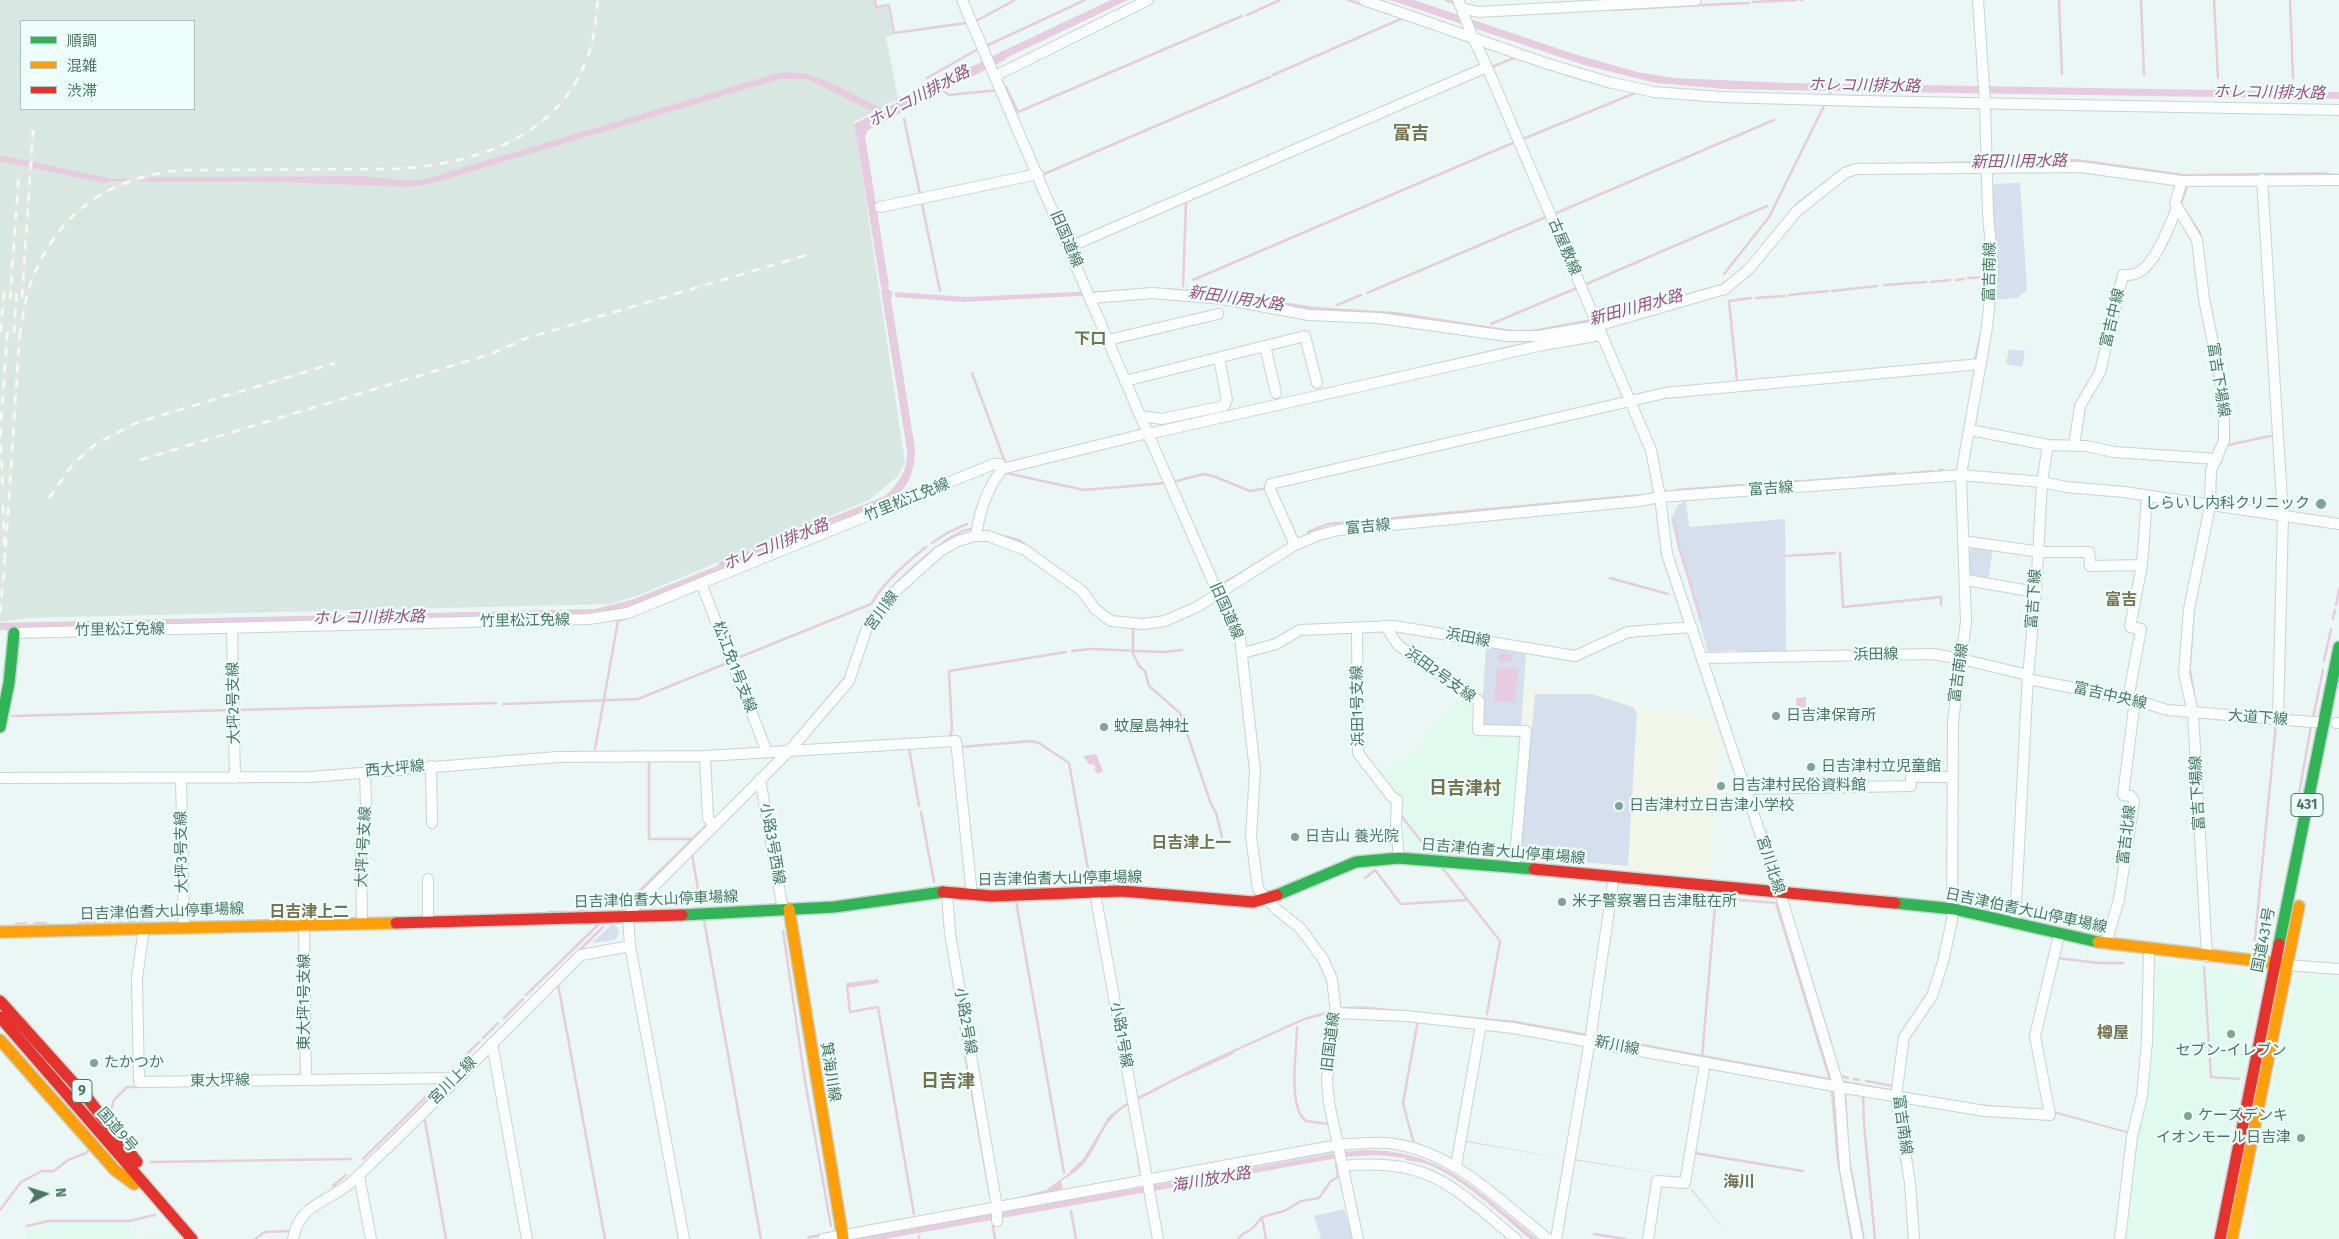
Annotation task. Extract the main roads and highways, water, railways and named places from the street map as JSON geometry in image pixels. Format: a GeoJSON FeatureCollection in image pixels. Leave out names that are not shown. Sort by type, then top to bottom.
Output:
{"type":"FeatureCollection","features":[{"type":"Feature","properties":{"kind":"main road"},"geometry":{"type":"LineString","coordinates":[[0,727],[9,683],[14,632]]}},
{"type":"Feature","properties":{"kind":"main road","name":"国道431号"},"geometry":{"type":"LineString","coordinates":[[2220,1239],[2274,963],[2339,648]]}},
{"type":"Feature","properties":{"kind":"main road","name":"国道431号"},"geometry":{"type":"LineString","coordinates":[[2232,1239],[2339,707]]}},
{"type":"Feature","properties":{"kind":"main road","name":"日吉津伯耆大山停車場線"},"geometry":{"type":"LineString","coordinates":[[0,932],[184,926],[428,922],[786,910],[844,906],[936,892],[972,895],[1094,893],[1122,890],[1253,902],[1266,899],[1356,862],[1399,858],[1614,876],[1954,909],[2059,935],[2106,944],[2286,965]]}},
{"type":"Feature","properties":{"kind":"main road","name":"箕海川線"},"geometry":{"type":"LineString","coordinates":[[786,910],[843,1237]]}},
{"type":"Feature","properties":{"kind":"main road","name":"9"},"geometry":{"type":"LineString","coordinates":[[0,1001],[116,1132],[147,1176],[150,1192]]}},
{"type":"Feature","properties":{"kind":"main road","name":"国道9号"},"geometry":{"type":"LineString","coordinates":[[0,1017],[192,1239]]}},
{"type":"Feature","properties":{"kind":"main road","name":"9"},"geometry":{"type":"LineString","coordinates":[[0,1040],[115,1170],[137,1187],[150,1192]]}},
{"type":"Feature","properties":{"kind":"water","name":"ホレコ川排水路"},"geometry":{"type":"Polygon","coordinates":[[[1111,0],[1128,0],[1006,58],[937,94],[934,93],[934,95],[868,130],[865,136],[889,286],[887,288],[893,293],[891,299],[915,449],[915,457],[909,480],[900,493],[888,503],[630,608],[597,616],[0,630],[0,623],[595,609],[631,600],[885,496],[902,476],[906,464],[907,450],[881,290],[883,289],[881,287],[854,124],[876,113],[807,79],[780,79],[426,185],[407,187],[281,182],[148,182],[148,177],[364,176],[408,181],[425,179],[774,74],[788,72],[817,77],[830,82],[883,109],[931,87],[933,88],[933,86],[1002,50],[1111,0]]]}},
{"type":"Feature","properties":{"kind":"water","name":"ホレコ川排水路"},"geometry":{"type":"Polygon","coordinates":[[[1390,0],[1414,0],[1574,54],[1637,72],[1674,78],[1787,83],[2339,92],[2339,99],[1832,91],[1826,104],[1824,103],[1829,91],[1725,89],[1656,83],[1584,65],[1390,0]]]}},
{"type":"Feature","properties":{"kind":"water"},"geometry":{"type":"Polygon","coordinates":[[[0,155],[108,178],[108,184],[0,161],[0,155]]]}},
{"type":"Feature","properties":{"kind":"water","name":"新田川用水路"},"geometry":{"type":"Polygon","coordinates":[[[2078,159],[2185,174],[2322,172],[2339,174],[2339,177],[2185,178],[2077,162],[1857,166],[1803,201],[1746,270],[1727,285],[1600,322],[1535,334],[1315,312],[1260,302],[1097,295],[964,302],[895,297],[895,292],[967,297],[1162,288],[1197,290],[1317,307],[1396,312],[1513,330],[1531,330],[1607,316],[1721,284],[1743,268],[1796,203],[1844,167],[1852,164],[2078,159]]]}},
{"type":"Feature","properties":{"kind":"water"},"geometry":{"type":"Polygon","coordinates":[[[1661,311],[1662,313],[1603,330],[1153,428],[1661,311]]]}},
{"type":"Feature","properties":{"kind":"water"},"geometry":{"type":"Polygon","coordinates":[[[1499,653],[1512,654],[1511,662],[1498,661],[1499,653]]]}},
{"type":"Feature","properties":{"kind":"water"},"geometry":{"type":"Polygon","coordinates":[[[1497,667],[1518,669],[1515,702],[1494,701],[1497,667]]]}},
{"type":"Feature","properties":{"kind":"water"},"geometry":{"type":"Polygon","coordinates":[[[1806,697],[1806,709],[1797,710],[1796,698],[1806,697]]]}},
{"type":"Feature","properties":{"kind":"water"},"geometry":{"type":"Polygon","coordinates":[[[1096,754],[1103,771],[1098,774],[1093,764],[1090,765],[1083,756],[1096,754]]]}},
{"type":"Feature","properties":{"kind":"water"},"geometry":{"type":"Polygon","coordinates":[[[1766,830],[1785,886],[1783,887],[1766,830]]]}},
{"type":"Feature","properties":{"kind":"water"},"geometry":{"type":"Polygon","coordinates":[[[1803,955],[1805,955],[1832,1042],[1830,1042],[1803,955]]]}},
{"type":"Feature","properties":{"kind":"water"},"geometry":{"type":"Polygon","coordinates":[[[878,979],[879,983],[847,988],[846,983],[878,979]]]}},
{"type":"Feature","properties":{"kind":"water"},"geometry":{"type":"Polygon","coordinates":[[[1360,1006],[1517,1021],[1967,1103],[2054,1111],[2130,1132],[2130,1134],[2053,1113],[1981,1107],[1680,1055],[1345,1010],[1305,1020],[1203,1066],[1125,1107],[1111,1119],[1084,1164],[1061,1181],[1063,1189],[1002,1204],[807,1239],[808,1236],[1009,1200],[1046,1190],[1079,1166],[1109,1116],[1126,1103],[1202,1064],[1306,1017],[1343,1007],[1360,1006]]]}},
{"type":"Feature","properties":{"kind":"water"},"geometry":{"type":"Polygon","coordinates":[[[959,1027],[961,1027],[991,1196],[989,1197],[959,1027]]]}},
{"type":"Feature","properties":{"kind":"water"},"geometry":{"type":"Polygon","coordinates":[[[1484,1031],[1466,1138],[1468,1141],[1566,1159],[1467,1142],[1465,1138],[1484,1031]]]}},
{"type":"Feature","properties":{"kind":"water"},"geometry":{"type":"Polygon","coordinates":[[[1843,1091],[1846,1091],[1850,1158],[1865,1239],[1863,1237],[1848,1157],[1843,1091]]]}},
{"type":"Feature","properties":{"kind":"water","name":"海川放水路"},"geometry":{"type":"Polygon","coordinates":[[[1365,1150],[1392,1152],[1417,1157],[1439,1166],[1459,1177],[1478,1191],[1537,1239],[1530,1239],[1468,1188],[1441,1171],[1427,1164],[1406,1160],[1405,1158],[1376,1155],[1343,1157],[885,1239],[845,1239],[1343,1152],[1365,1150]]]}},
{"type":"Feature","properties":{"kind":"water"},"geometry":{"type":"Polygon","coordinates":[[[1574,1159],[1683,1177],[1573,1160],[1574,1159]]]}},
{"type":"Feature","properties":{"kind":"water"},"geometry":{"type":"Polygon","coordinates":[[[1692,1189],[1732,1239],[1691,1190],[1692,1189]]]}},
{"type":"Feature","properties":{"kind":"waterway"},"geometry":{"type":"LineString","coordinates":[[875,0],[876,7],[889,5],[894,33],[966,23]]}},
{"type":"Feature","properties":{"kind":"waterway"},"geometry":{"type":"LineString","coordinates":[[976,21],[1015,0]]}},
{"type":"Feature","properties":{"kind":"waterway"},"geometry":{"type":"LineString","coordinates":[[986,46],[1085,0]]}},
{"type":"Feature","properties":{"kind":"waterway"},"geometry":{"type":"LineString","coordinates":[[1247,15],[1280,0]]}},
{"type":"Feature","properties":{"kind":"waterway"},"geometry":{"type":"LineString","coordinates":[[1348,0],[1370,7]]}},
{"type":"Feature","properties":{"kind":"waterway"},"geometry":{"type":"LineString","coordinates":[[1446,0],[1457,4]]}},
{"type":"Feature","properties":{"kind":"waterway"},"geometry":{"type":"LineString","coordinates":[[1753,2],[1797,0]]}},
{"type":"Feature","properties":{"kind":"waterway"},"geometry":{"type":"LineString","coordinates":[[2059,0],[2062,74]]}},
{"type":"Feature","properties":{"kind":"waterway"},"geometry":{"type":"LineString","coordinates":[[2141,0],[2144,74]]}},
{"type":"Feature","properties":{"kind":"waterway","name":"ホレコ川排水路"},"geometry":{"type":"LineString","coordinates":[[2214,0],[2218,78]]}},
{"type":"Feature","properties":{"kind":"waterway","name":"ホレコ川排水路"},"geometry":{"type":"LineString","coordinates":[[2290,0],[2293,78]]}},
{"type":"Feature","properties":{"kind":"waterway"},"geometry":{"type":"LineString","coordinates":[[1703,5],[1749,3]]}},
{"type":"Feature","properties":{"kind":"waterway"},"geometry":{"type":"LineString","coordinates":[[1612,10],[1701,5]]}},
{"type":"Feature","properties":{"kind":"waterway"},"geometry":{"type":"LineString","coordinates":[[1004,88],[1006,87],[1018,112],[1242,16]]}},
{"type":"Feature","properties":{"kind":"waterway"},"geometry":{"type":"LineString","coordinates":[[1273,75],[1403,18]]}},
{"type":"Feature","properties":{"kind":"waterway","name":"ホレコ川排水路"},"geometry":{"type":"LineString","coordinates":[[927,78],[978,49]]}},
{"type":"Feature","properties":{"kind":"waterway"},"geometry":{"type":"LineString","coordinates":[[1492,67],[1516,57]]}},
{"type":"Feature","properties":{"kind":"waterway"},"geometry":{"type":"LineString","coordinates":[[1568,75],[1611,88]]}},
{"type":"Feature","properties":{"kind":"waterway"},"geometry":{"type":"LineString","coordinates":[[1044,174],[1270,77]]}},
{"type":"Feature","properties":{"kind":"waterway","name":"ホレコ川排水路"},"geometry":{"type":"LineString","coordinates":[[941,89],[949,95],[998,90]]}},
{"type":"Feature","properties":{"kind":"waterway"},"geometry":{"type":"LineString","coordinates":[[1523,139],[1635,93]]}},
{"type":"Feature","properties":{"kind":"waterway"},"geometry":{"type":"LineString","coordinates":[[1724,274],[1769,217],[1825,104]]}},
{"type":"Feature","properties":{"kind":"waterway","name":"ホレコ川排水路"},"geometry":{"type":"LineString","coordinates":[[904,119],[920,194]]}},
{"type":"Feature","properties":{"kind":"waterway"},"geometry":{"type":"LineString","coordinates":[[1554,214],[1774,120]]}},
{"type":"Feature","properties":{"kind":"waterway","name":"新田川用水路"},"geometry":{"type":"LineString","coordinates":[[1193,280],[1515,142]]}},
{"type":"Feature","properties":{"kind":"waterway"},"geometry":{"type":"LineString","coordinates":[[105,180],[150,180]]}},
{"type":"Feature","properties":{"kind":"waterway"},"geometry":{"type":"LineString","coordinates":[[2187,185],[2181,204],[2201,235]]}},
{"type":"Feature","properties":{"kind":"waterway","name":"新田川用水路"},"geometry":{"type":"LineString","coordinates":[[1183,286],[1186,203]]}},
{"type":"Feature","properties":{"kind":"waterway"},"geometry":{"type":"LineString","coordinates":[[922,204],[940,291]]}},
{"type":"Feature","properties":{"kind":"waterway"},"geometry":{"type":"LineString","coordinates":[[1584,285],[1767,206]]}},
{"type":"Feature","properties":{"kind":"waterway"},"geometry":{"type":"LineString","coordinates":[[1367,293],[1546,217]]}},
{"type":"Feature","properties":{"kind":"waterway"},"geometry":{"type":"LineString","coordinates":[[1968,278],[1989,277],[1988,279]]}},
{"type":"Feature","properties":{"kind":"waterway"},"geometry":{"type":"LineString","coordinates":[[1956,280],[1964,279]]}},
{"type":"Feature","properties":{"kind":"waterway"},"geometry":{"type":"LineString","coordinates":[[1931,282],[1950,280]]}},
{"type":"Feature","properties":{"kind":"waterway"},"geometry":{"type":"LineString","coordinates":[[1884,285],[1926,282]]}},
{"type":"Feature","properties":{"kind":"waterway"},"geometry":{"type":"LineString","coordinates":[[1832,291],[1877,286]]}},
{"type":"Feature","properties":{"kind":"waterway"},"geometry":{"type":"LineString","coordinates":[[1491,324],[1577,288]]}},
{"type":"Feature","properties":{"kind":"waterway"},"geometry":{"type":"LineString","coordinates":[[1789,295],[1828,291]]}},
{"type":"Feature","properties":{"kind":"waterway"},"geometry":{"type":"LineString","coordinates":[[1337,305],[1361,295]]}},
{"type":"Feature","properties":{"kind":"waterway"},"geometry":{"type":"LineString","coordinates":[[1756,298],[1785,296]]}},
{"type":"Feature","properties":{"kind":"waterway"},"geometry":{"type":"LineString","coordinates":[[1737,380],[1729,301],[1751,298]]}},
{"type":"Feature","properties":{"kind":"waterway"},"geometry":{"type":"LineString","coordinates":[[1975,360],[1981,334]]}},
{"type":"Feature","properties":{"kind":"waterway"},"geometry":{"type":"LineString","coordinates":[[972,373],[1005,462]]}},
{"type":"Feature","properties":{"kind":"waterway"},"geometry":{"type":"LineString","coordinates":[[2228,445],[2275,435]]}},
{"type":"Feature","properties":{"kind":"waterway"},"geometry":{"type":"LineString","coordinates":[[1905,474],[1932,471]]}},
{"type":"Feature","properties":{"kind":"waterway"},"geometry":{"type":"LineString","coordinates":[[1006,473],[1084,490],[1166,483]]}},
{"type":"Feature","properties":{"kind":"waterway"},"geometry":{"type":"LineString","coordinates":[[1849,478],[1895,473]]}},
{"type":"Feature","properties":{"kind":"waterway"},"geometry":{"type":"LineString","coordinates":[[1173,482],[1203,474],[1213,476],[1250,491],[1267,488]]}},
{"type":"Feature","properties":{"kind":"waterway"},"geometry":{"type":"LineString","coordinates":[[1804,481],[1845,478]]}},
{"type":"Feature","properties":{"kind":"waterway"},"geometry":{"type":"LineString","coordinates":[[1748,484],[1800,481]]}},
{"type":"Feature","properties":{"kind":"waterway"},"geometry":{"type":"LineString","coordinates":[[1677,490],[1743,485]]}},
{"type":"Feature","properties":{"kind":"waterway"},"geometry":{"type":"LineString","coordinates":[[1308,532],[1328,524],[1642,495]]}},
{"type":"Feature","properties":{"kind":"waterway"},"geometry":{"type":"LineString","coordinates":[[1674,522],[1679,547],[1701,619]]}},
{"type":"Feature","properties":{"kind":"waterway"},"geometry":{"type":"LineString","coordinates":[[932,543],[947,533],[967,524]]}},
{"type":"Feature","properties":{"kind":"waterway"},"geometry":{"type":"LineString","coordinates":[[878,604],[908,571],[937,547],[951,537],[974,529]]}},
{"type":"Feature","properties":{"kind":"waterway"},"geometry":{"type":"LineString","coordinates":[[979,530],[1019,540],[1034,551]]}},
{"type":"Feature","properties":{"kind":"waterway"},"geometry":{"type":"LineString","coordinates":[[735,659],[871,604],[889,580],[926,547]]}},
{"type":"Feature","properties":{"kind":"waterway"},"geometry":{"type":"LineString","coordinates":[[1219,586],[1274,553]]}},
{"type":"Feature","properties":{"kind":"waterway"},"geometry":{"type":"LineString","coordinates":[[1784,556],[1835,553]]}},
{"type":"Feature","properties":{"kind":"waterway"},"geometry":{"type":"LineString","coordinates":[[1840,553],[1843,607],[1941,597],[1941,605]]}},
{"type":"Feature","properties":{"kind":"waterway"},"geometry":{"type":"LineString","coordinates":[[1610,578],[1668,594]]}},
{"type":"Feature","properties":{"kind":"waterway"},"geometry":{"type":"LineString","coordinates":[[2336,605],[2339,589]]}},
{"type":"Feature","properties":{"kind":"waterway"},"geometry":{"type":"LineString","coordinates":[[2190,665],[2194,606]]}},
{"type":"Feature","properties":{"kind":"waterway"},"geometry":{"type":"LineString","coordinates":[[2333,619],[2335,610]]}},
{"type":"Feature","properties":{"kind":"waterway"},"geometry":{"type":"LineString","coordinates":[[595,749],[618,621],[626,618]]}},
{"type":"Feature","properties":{"kind":"waterway"},"geometry":{"type":"LineString","coordinates":[[1133,626],[1133,654],[1140,667],[1145,671],[1149,686],[1180,713],[1211,804],[1216,813],[1222,837]]}},
{"type":"Feature","properties":{"kind":"waterway"},"geometry":{"type":"LineString","coordinates":[[2324,661],[2331,629]]}},
{"type":"Feature","properties":{"kind":"waterway"},"geometry":{"type":"LineString","coordinates":[[1072,651],[1090,649]]}},
{"type":"Feature","properties":{"kind":"waterway"},"geometry":{"type":"LineString","coordinates":[[1092,649],[1164,652],[1182,650]]}},
{"type":"Feature","properties":{"kind":"waterway"},"geometry":{"type":"LineString","coordinates":[[950,736],[952,730],[949,671],[1066,652]]}},
{"type":"Feature","properties":{"kind":"waterway"},"geometry":{"type":"LineString","coordinates":[[503,704],[638,699],[727,663]]}},
{"type":"Feature","properties":{"kind":"waterway"},"geometry":{"type":"LineString","coordinates":[[2190,670],[2194,694]]}},
{"type":"Feature","properties":{"kind":"waterway"},"geometry":{"type":"LineString","coordinates":[[2313,718],[2323,670]]}},
{"type":"Feature","properties":{"kind":"waterway"},"geometry":{"type":"LineString","coordinates":[[807,723],[847,675]]}},
{"type":"Feature","properties":{"kind":"waterway"},"geometry":{"type":"LineString","coordinates":[[238,710],[496,703]]}},
{"type":"Feature","properties":{"kind":"waterway"},"geometry":{"type":"LineString","coordinates":[[12,716],[230,710]]}},
{"type":"Feature","properties":{"kind":"waterway"},"geometry":{"type":"LineString","coordinates":[[2254,949],[2276,724]]}},
{"type":"Feature","properties":{"kind":"waterway"},"geometry":{"type":"LineString","coordinates":[[2297,805],[2311,726]]}},
{"type":"Feature","properties":{"kind":"waterway"},"geometry":{"type":"LineString","coordinates":[[961,747],[1031,741],[1039,743],[1069,763],[1091,886]]}},
{"type":"Feature","properties":{"kind":"waterway"},"geometry":{"type":"LineString","coordinates":[[909,748],[919,806]]}},
{"type":"Feature","properties":{"kind":"waterway"},"geometry":{"type":"LineString","coordinates":[[649,760],[649,839],[694,839]]}},
{"type":"Feature","properties":{"kind":"waterway"},"geometry":{"type":"LineString","coordinates":[[1750,779],[1751,784]]}},
{"type":"Feature","properties":{"kind":"waterway"},"geometry":{"type":"LineString","coordinates":[[921,812],[934,882]]}},
{"type":"Feature","properties":{"kind":"waterway"},"geometry":{"type":"LineString","coordinates":[[1399,813],[1433,856]]}},
{"type":"Feature","properties":{"kind":"waterway"},"geometry":{"type":"LineString","coordinates":[[622,908],[709,823]]}},
{"type":"Feature","properties":{"kind":"waterway"},"geometry":{"type":"LineString","coordinates":[[692,854],[701,908]]}},
{"type":"Feature","properties":{"kind":"waterway"},"geometry":{"type":"LineString","coordinates":[[1441,866],[1500,941],[1487,1014]]}},
{"type":"Feature","properties":{"kind":"waterway"},"geometry":{"type":"LineString","coordinates":[[1365,878],[1375,870],[1401,904],[1467,900]]}},
{"type":"Feature","properties":{"kind":"waterway"},"geometry":{"type":"LineString","coordinates":[[1702,1057],[1716,895]]}},
{"type":"Feature","properties":{"kind":"waterway"},"geometry":{"type":"LineString","coordinates":[[1716,898],[1776,903],[1830,1080]]}},
{"type":"Feature","properties":{"kind":"waterway"},"geometry":{"type":"LineString","coordinates":[[1016,901],[1064,1173]]}},
{"type":"Feature","properties":{"kind":"waterway"},"geometry":{"type":"LineString","coordinates":[[576,911],[586,911]]}},
{"type":"Feature","properties":{"kind":"waterway"},"geometry":{"type":"LineString","coordinates":[[548,912],[566,912]]}},
{"type":"Feature","properties":{"kind":"waterway"},"geometry":{"type":"LineString","coordinates":[[704,920],[761,1239]]}},
{"type":"Feature","properties":{"kind":"waterway"},"geometry":{"type":"LineString","coordinates":[[79,923],[95,922]]}},
{"type":"Feature","properties":{"kind":"waterway"},"geometry":{"type":"LineString","coordinates":[[105,922],[110,922]]}},
{"type":"Feature","properties":{"kind":"waterway"},"geometry":{"type":"LineString","coordinates":[[129,922],[135,922]]}},
{"type":"Feature","properties":{"kind":"waterway"},"geometry":{"type":"LineString","coordinates":[[16,924],[26,923]]}},
{"type":"Feature","properties":{"kind":"waterway"},"geometry":{"type":"LineString","coordinates":[[35,923],[46,923]]}},
{"type":"Feature","properties":{"kind":"waterway"},"geometry":{"type":"LineString","coordinates":[[526,995],[598,925]]}},
{"type":"Feature","properties":{"kind":"waterway"},"geometry":{"type":"LineString","coordinates":[[455,1074],[603,927]]}},
{"type":"Feature","properties":{"kind":"waterway"},"geometry":{"type":"LineString","coordinates":[[783,931],[805,1081],[831,1226]]}},
{"type":"Feature","properties":{"kind":"waterway"},"geometry":{"type":"LineString","coordinates":[[2057,958],[2099,963],[2123,963]]}},
{"type":"Feature","properties":{"kind":"waterway"},"geometry":{"type":"LineString","coordinates":[[2204,967],[2211,1077],[2239,1079]]}},
{"type":"Feature","properties":{"kind":"waterway"},"geometry":{"type":"LineString","coordinates":[[558,984],[605,1239]]}},
{"type":"Feature","properties":{"kind":"waterway"},"geometry":{"type":"LineString","coordinates":[[847,986],[850,1012],[878,1007],[914,1214]]}},
{"type":"Feature","properties":{"kind":"waterway"},"geometry":{"type":"LineString","coordinates":[[504,1018],[523,999]]}},
{"type":"Feature","properties":{"kind":"waterway"},"geometry":{"type":"LineString","coordinates":[[1414,1144],[1403,1103],[1418,1020]]}},
{"type":"Feature","properties":{"kind":"waterway"},"geometry":{"type":"LineString","coordinates":[[483,1038],[498,1023]]}},
{"type":"Feature","properties":{"kind":"waterway"},"geometry":{"type":"LineString","coordinates":[[1297,1027],[1294,1077],[1300,1114],[1306,1121],[1329,1124]]}},
{"type":"Feature","properties":{"kind":"waterway"},"geometry":{"type":"LineString","coordinates":[[464,1057],[479,1042]]}},
{"type":"Feature","properties":{"kind":"waterway"},"geometry":{"type":"LineString","coordinates":[[1185,1075],[1232,1053]]}},
{"type":"Feature","properties":{"kind":"waterway"},"geometry":{"type":"LineString","coordinates":[[1841,1076],[1848,1078]]}},
{"type":"Feature","properties":{"kind":"waterway"},"geometry":{"type":"LineString","coordinates":[[1854,1079],[1859,1080]]}},
{"type":"Feature","properties":{"kind":"waterway"},"geometry":{"type":"LineString","coordinates":[[375,1153],[447,1081]]}},
{"type":"Feature","properties":{"kind":"waterway"},"geometry":{"type":"LineString","coordinates":[[1866,1081],[1893,1086]]}},
{"type":"Feature","properties":{"kind":"waterway"},"geometry":{"type":"LineString","coordinates":[[363,1159],[440,1083]]}},
{"type":"Feature","properties":{"kind":"waterway"},"geometry":{"type":"LineString","coordinates":[[110,1113],[114,1100],[127,1087],[139,1087]]}},
{"type":"Feature","properties":{"kind":"waterway"},"geometry":{"type":"LineString","coordinates":[[1832,1090],[1838,1160],[1852,1239]]}},
{"type":"Feature","properties":{"kind":"waterway"},"geometry":{"type":"LineString","coordinates":[[1863,1094],[1875,1239]]}},
{"type":"Feature","properties":{"kind":"waterway"},"geometry":{"type":"LineString","coordinates":[[425,1121],[446,1239]]}},
{"type":"Feature","properties":{"kind":"waterway"},"geometry":{"type":"LineString","coordinates":[[0,1210],[21,1182],[42,1171],[54,1171],[68,1160],[89,1150]]}},
{"type":"Feature","properties":{"kind":"waterway"},"geometry":{"type":"LineString","coordinates":[[1694,1153],[1803,1171]]}},
{"type":"Feature","properties":{"kind":"waterway"},"geometry":{"type":"LineString","coordinates":[[1138,1155],[1140,1171]]}},
{"type":"Feature","properties":{"kind":"waterway"},"geometry":{"type":"LineString","coordinates":[[151,1162],[351,1159]]}},
{"type":"Feature","properties":{"kind":"waterway"},"geometry":{"type":"LineString","coordinates":[[1071,1172],[1085,1159]]}},
{"type":"Feature","properties":{"kind":"waterway"},"geometry":{"type":"LineString","coordinates":[[1238,1239],[1252,1229],[1262,1217],[1284,1211],[1301,1201],[1319,1198],[1331,1181],[1338,1177],[1336,1162]]}},
{"type":"Feature","properties":{"kind":"waterway"},"geometry":{"type":"LineString","coordinates":[[333,1186],[346,1175]]}},
{"type":"Feature","properties":{"kind":"waterway"},"geometry":{"type":"LineString","coordinates":[[671,1195],[679,1239]]}},
{"type":"Feature","properties":{"kind":"waterway"},"geometry":{"type":"LineString","coordinates":[[1071,1211],[1076,1239]]}},
{"type":"Feature","properties":{"kind":"waterway"},"geometry":{"type":"LineString","coordinates":[[27,1226],[49,1221],[129,1221],[155,1215]]}},
{"type":"Feature","properties":{"kind":"waterway"},"geometry":{"type":"LineString","coordinates":[[1262,1217],[1266,1239]]}},
{"type":"Feature","properties":{"kind":"waterway"},"geometry":{"type":"LineString","coordinates":[[993,1226],[995,1239]]}},
{"type":"Feature","properties":{"kind":"waterway"},"geometry":{"type":"LineString","coordinates":[[255,1239],[265,1232],[289,1231]]}},
{"type":"Feature","properties":{"kind":"waterway"},"geometry":{"type":"LineString","coordinates":[[1594,1234],[1625,1239]]}},
{"type":"Feature","properties":{"kind":"railway"},"geometry":{"type":"LineString","coordinates":[[20,335],[29,287],[47,249],[61,229],[76,213],[94,199],[135,179],[159,173],[184,170],[396,169],[456,161],[485,152],[512,141],[537,125],[558,106],[576,82],[591,47],[598,0]]}},
{"type":"Feature","properties":{"kind":"railway"},"geometry":{"type":"LineString","coordinates":[[22,297],[33,130]]}},
{"type":"Feature","properties":{"kind":"railway"},"geometry":{"type":"LineString","coordinates":[[10,299],[19,172]]}},
{"type":"Feature","properties":{"kind":"railway"},"geometry":{"type":"LineString","coordinates":[[140,460],[491,354],[524,339],[810,254]]}},
{"type":"Feature","properties":{"kind":"railway"},"geometry":{"type":"LineString","coordinates":[[1,332],[4,288]]}},
{"type":"Feature","properties":{"kind":"railway"},"geometry":{"type":"LineString","coordinates":[[14,333],[17,288]]}},
{"type":"Feature","properties":{"kind":"railway"},"geometry":{"type":"LineString","coordinates":[[0,436],[8,324]]}},
{"type":"Feature","properties":{"kind":"railway"},"geometry":{"type":"LineString","coordinates":[[3,505],[5,558],[20,329]]}},
{"type":"Feature","properties":{"kind":"railway"},"geometry":{"type":"LineString","coordinates":[[49,498],[73,464],[96,444],[136,423],[335,363]]}},
{"type":"Feature","properties":{"kind":"railway"},"geometry":{"type":"LineString","coordinates":[[0,429],[3,492]]}},
{"type":"Feature","properties":{"kind":"railway"},"geometry":{"type":"LineString","coordinates":[[0,613],[5,558]]}},
{"type":"Feature","properties":{"kind":"place","name":"しらいし内科クリニック"},"geometry":{"type":"Point","coordinates":[2321,504]}},
{"type":"Feature","properties":{"kind":"place","name":"日吉津保育所"},"geometry":{"type":"Point","coordinates":[1776,716]}},
{"type":"Feature","properties":{"kind":"place","name":"蚊屋島神社"},"geometry":{"type":"Point","coordinates":[1104,727]}},
{"type":"Feature","properties":{"kind":"place","name":"日吉津村立児童館"},"geometry":{"type":"Point","coordinates":[1811,767]}},
{"type":"Feature","properties":{"kind":"place","name":"日吉津村民俗資料館"},"geometry":{"type":"Point","coordinates":[1721,786]}},
{"type":"Feature","properties":{"kind":"place","name":"日吉津村立日吉津小学校"},"geometry":{"type":"Point","coordinates":[1619,806]}},
{"type":"Feature","properties":{"kind":"place","name":"日吉山 養光院"},"geometry":{"type":"Point","coordinates":[1295,837]}},
{"type":"Feature","properties":{"kind":"place","name":"米子警察署日吉津駐在所"},"geometry":{"type":"Point","coordinates":[1562,902]}},
{"type":"Feature","properties":{"kind":"place","name":"セブン-イレブン"},"geometry":{"type":"Point","coordinates":[2231,1034]}},
{"type":"Feature","properties":{"kind":"place","name":"たかつか"},"geometry":{"type":"Point","coordinates":[94,1063]}},
{"type":"Feature","properties":{"kind":"place","name":"ケーズデンキ"},"geometry":{"type":"Point","coordinates":[2188,1116]}},
{"type":"Feature","properties":{"kind":"place","name":"イオンモール日吉津"},"geometry":{"type":"Point","coordinates":[2301,1138]}},
{"type":"Feature","properties":{"kind":"district","name":"富吉"},"geometry":{"type":"Point","coordinates":[1411,134]}},
{"type":"Feature","properties":{"kind":"district","name":"下口"},"geometry":{"type":"Point","coordinates":[1090,340]}},
{"type":"Feature","properties":{"kind":"district","name":"富吉"},"geometry":{"type":"Point","coordinates":[2121,601]}},
{"type":"Feature","properties":{"kind":"district","name":"日吉津村"},"geometry":{"type":"Point","coordinates":[1465,789]}},
{"type":"Feature","properties":{"kind":"district","name":"日吉津上一"},"geometry":{"type":"Point","coordinates":[1191,844]}},
{"type":"Feature","properties":{"kind":"district","name":"日吉津上二"},"geometry":{"type":"Point","coordinates":[309,913]}},
{"type":"Feature","properties":{"kind":"district","name":"樽屋"},"geometry":{"type":"Point","coordinates":[2113,1034]}},
{"type":"Feature","properties":{"kind":"district","name":"日吉津"},"geometry":{"type":"Point","coordinates":[948,1082]}},
{"type":"Feature","properties":{"kind":"district","name":"海川"},"geometry":{"type":"Point","coordinates":[1739,1183]}}]}
